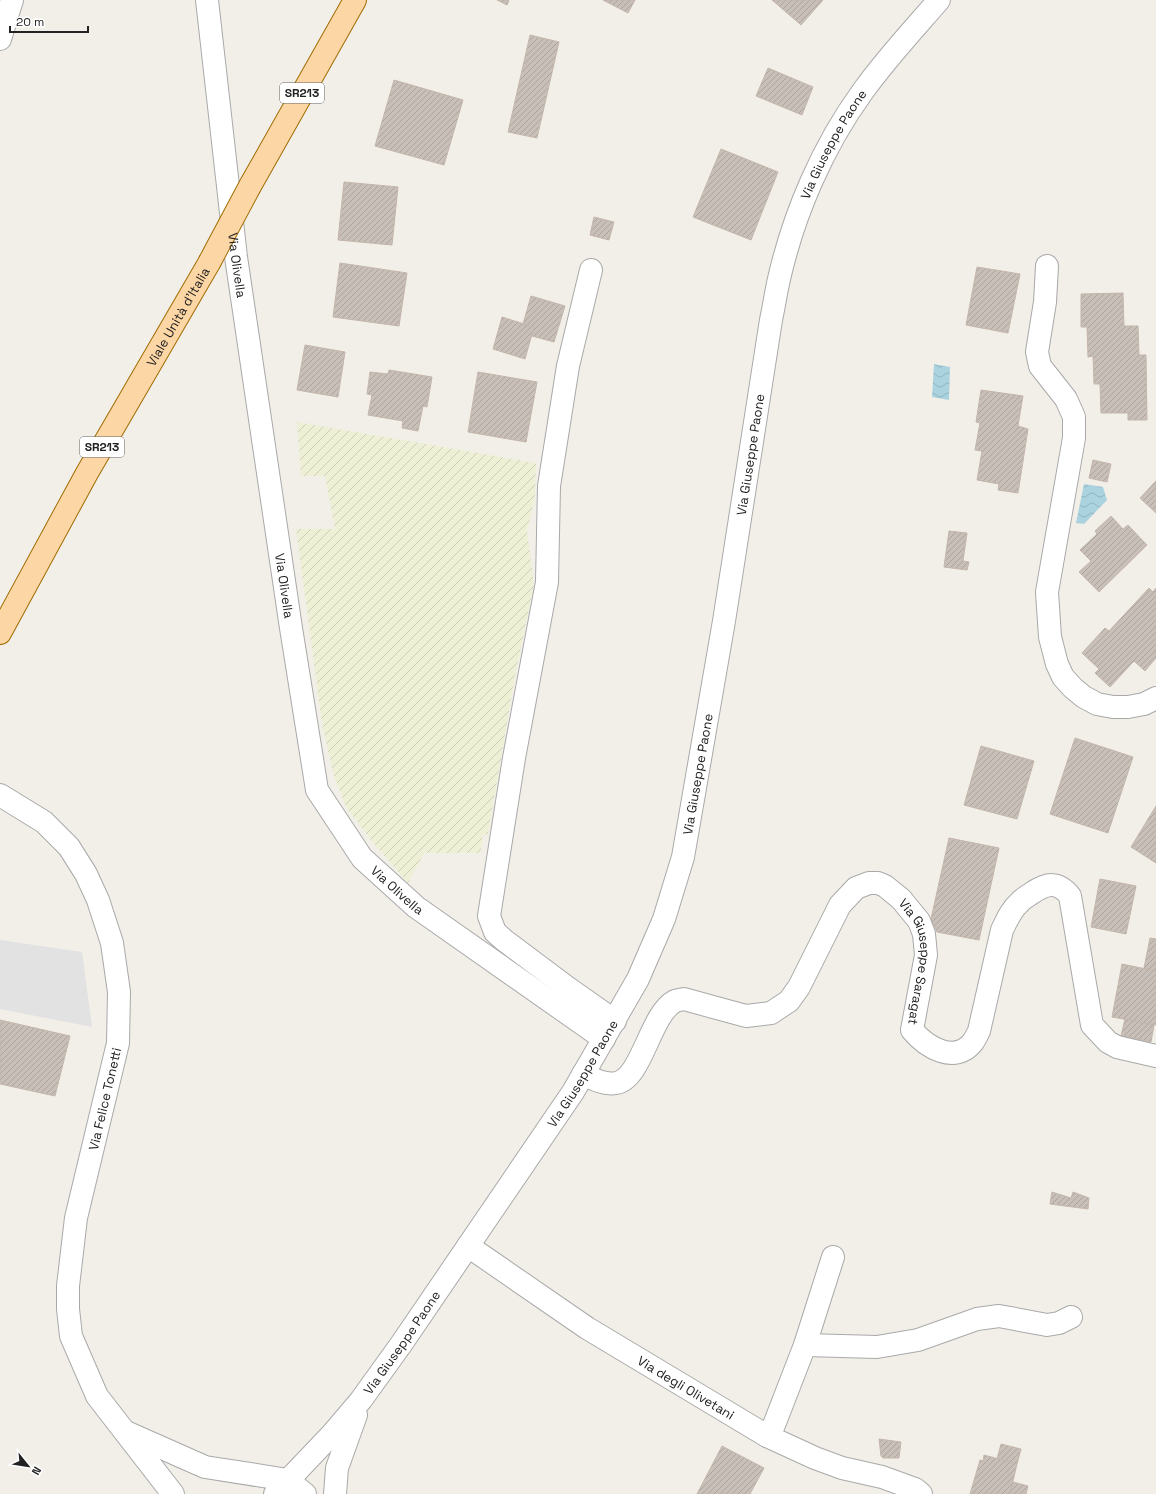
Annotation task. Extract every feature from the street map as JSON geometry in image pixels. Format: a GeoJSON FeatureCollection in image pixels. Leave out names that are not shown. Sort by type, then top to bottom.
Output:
{"type":"FeatureCollection","features":[{"type":"Feature","properties":{"kind":"main road","name":"Viale Unità d'Italia"},"geometry":{"type":"LineString","coordinates":[[0,633],[87,473],[209,263],[250,186],[355,0]]}},
{"type":"Feature","properties":{"kind":"street"},"geometry":{"type":"LineString","coordinates":[[0,40],[12,0]]}},
{"type":"Feature","properties":{"kind":"street","name":"Via Olivella"},"geometry":{"type":"LineString","coordinates":[[207,0],[237,265],[291,628],[317,790],[362,858],[416,907],[604,1039]]}},
{"type":"Feature","properties":{"kind":"street","name":"Via Giuseppe Paone"},"geometry":{"type":"LineString","coordinates":[[282,1487],[333,1433],[361,1400],[402,1343],[583,1074],[638,979],[664,919],[683,857],[724,621],[771,320],[779,278],[791,236],[808,189],[842,124],[862,92],[939,0]]}},
{"type":"Feature","properties":{"kind":"street"},"geometry":{"type":"LineString","coordinates":[[1046,266],[1045,302],[1037,352],[1040,366],[1066,399],[1074,417],[1074,438],[1047,592],[1050,637],[1057,664],[1072,688],[1084,697],[1097,704],[1113,707],[1128,707],[1144,704],[1156,698]]}},
{"type":"Feature","properties":{"kind":"street"},"geometry":{"type":"LineString","coordinates":[[591,270],[565,381],[549,486],[547,582],[513,765],[489,916],[495,932],[504,940],[615,1021]]}},
{"type":"Feature","properties":{"kind":"street","name":"Via Felice Tonetti"},"geometry":{"type":"LineString","coordinates":[[0,795],[44,822],[69,847],[86,874],[98,900],[112,943],[119,992],[118,1043],[76,1218],[68,1286],[68,1309],[71,1336],[97,1396],[173,1494]]}},
{"type":"Feature","properties":{"kind":"street","name":"Via Giuseppe Saragat"},"geometry":{"type":"LineString","coordinates":[[583,1074],[598,1081],[608,1083],[617,1083],[625,1079],[636,1066],[662,1013],[675,1001],[684,999],[746,1016],[771,1014],[782,1007],[789,1001],[799,987],[840,905],[856,888],[869,883],[878,883],[885,886],[901,899],[919,921],[924,934],[926,955],[912,1030],[918,1037],[936,1049],[948,1054],[959,1052],[973,1042],[979,1031],[1002,930],[1010,914],[1019,902],[1038,889],[1048,885],[1056,885],[1064,889],[1070,896],[1092,1025],[1108,1042],[1117,1047],[1156,1056]]}},
{"type":"Feature","properties":{"kind":"street","name":"Via degli Olivetani"},"geometry":{"type":"LineString","coordinates":[[468,1246],[587,1328],[767,1436],[815,1458],[842,1468],[882,1477],[916,1489],[921,1494]]}},
{"type":"Feature","properties":{"kind":"street"},"geometry":{"type":"LineString","coordinates":[[767,1436],[774,1425],[805,1345],[833,1257]]}},
{"type":"Feature","properties":{"kind":"street"},"geometry":{"type":"LineString","coordinates":[[805,1345],[876,1347],[918,1340],[977,1319],[999,1316],[1047,1325],[1059,1323],[1070,1317]]}},
{"type":"Feature","properties":{"kind":"street"},"geometry":{"type":"LineString","coordinates":[[335,1494],[337,1468],[361,1400]]}},
{"type":"Feature","properties":{"kind":"street"},"geometry":{"type":"LineString","coordinates":[[123,1431],[205,1467],[305,1494]]}},
{"type":"Feature","properties":{"kind":"green space"},"geometry":{"type":"Polygon","coordinates":[[[297,422],[536,463],[535,497],[527,531],[534,584],[515,676],[488,834],[482,835],[483,841],[480,853],[424,853],[408,883],[371,840],[346,807],[334,776],[322,724],[296,529],[335,529],[325,476],[301,476],[297,422]]]}},
{"type":"Feature","properties":{"kind":"shaded area"},"geometry":{"type":"Polygon","coordinates":[[[0,940],[82,952],[92,1027],[0,1009],[0,940]]]}},
{"type":"Feature","properties":{"kind":"water"},"geometry":{"type":"Polygon","coordinates":[[[934,364],[950,367],[949,400],[932,397],[934,364]]]}},
{"type":"Feature","properties":{"kind":"water"},"geometry":{"type":"Polygon","coordinates":[[[1084,484],[1103,487],[1107,500],[1084,524],[1076,523],[1084,484]]]}},
{"type":"Feature","properties":{"kind":"building"},"geometry":{"type":"Polygon","coordinates":[[[497,0],[509,0],[507,5],[497,0]]]}},
{"type":"Feature","properties":{"kind":"building"},"geometry":{"type":"Polygon","coordinates":[[[603,0],[635,0],[628,13],[603,0]]]}},
{"type":"Feature","properties":{"kind":"building"},"geometry":{"type":"Polygon","coordinates":[[[772,0],[823,0],[801,25],[772,0]]]}},
{"type":"Feature","properties":{"kind":"building"},"geometry":{"type":"Polygon","coordinates":[[[530,35],[559,42],[537,138],[508,132],[530,35]]]}},
{"type":"Feature","properties":{"kind":"building"},"geometry":{"type":"Polygon","coordinates":[[[768,68],[813,87],[802,115],[756,96],[768,68]]]}},
{"type":"Feature","properties":{"kind":"building"},"geometry":{"type":"Polygon","coordinates":[[[394,80],[463,100],[444,165],[375,146],[394,80]]]}},
{"type":"Feature","properties":{"kind":"building"},"geometry":{"type":"Polygon","coordinates":[[[721,149],[778,172],[751,240],[693,217],[721,149]]]}},
{"type":"Feature","properties":{"kind":"building"},"geometry":{"type":"Polygon","coordinates":[[[344,182],[398,187],[392,245],[338,240],[344,182]]]}},
{"type":"Feature","properties":{"kind":"building"},"geometry":{"type":"Polygon","coordinates":[[[594,217],[614,222],[609,240],[590,235],[594,217]]]}},
{"type":"Feature","properties":{"kind":"building"},"geometry":{"type":"Polygon","coordinates":[[[340,263],[407,273],[399,326],[333,317],[340,263]]]}},
{"type":"Feature","properties":{"kind":"building"},"geometry":{"type":"Polygon","coordinates":[[[977,267],[1020,274],[1008,333],[966,325],[977,267]]]}},
{"type":"Feature","properties":{"kind":"building"},"geometry":{"type":"Polygon","coordinates":[[[1123,293],[1124,326],[1138,326],[1139,355],[1146,355],[1147,420],[1128,420],[1128,413],[1101,413],[1100,384],[1094,384],[1093,356],[1088,357],[1087,327],[1081,327],[1081,294],[1123,293]]]}},
{"type":"Feature","properties":{"kind":"building"},"geometry":{"type":"Polygon","coordinates":[[[531,296],[565,306],[554,342],[532,336],[534,327],[523,324],[531,296]]]}},
{"type":"Feature","properties":{"kind":"building"},"geometry":{"type":"Polygon","coordinates":[[[502,317],[534,327],[525,359],[493,349],[502,317]]]}},
{"type":"Feature","properties":{"kind":"building"},"geometry":{"type":"Polygon","coordinates":[[[305,345],[345,352],[338,397],[297,390],[305,345]]]}},
{"type":"Feature","properties":{"kind":"building"},"geometry":{"type":"Polygon","coordinates":[[[389,370],[432,377],[427,407],[423,406],[418,431],[402,428],[403,421],[368,415],[372,395],[367,394],[370,372],[388,374],[389,370]]]}},
{"type":"Feature","properties":{"kind":"building"},"geometry":{"type":"Polygon","coordinates":[[[478,372],[537,382],[526,442],[468,432],[478,372]]]}},
{"type":"Feature","properties":{"kind":"building"},"geometry":{"type":"Polygon","coordinates":[[[981,390],[1023,396],[1018,426],[1028,429],[1018,493],[998,490],[999,484],[977,480],[982,451],[975,450],[980,423],[976,422],[981,390]]]}},
{"type":"Feature","properties":{"kind":"building"},"geometry":{"type":"Polygon","coordinates":[[[1093,460],[1111,464],[1107,482],[1089,478],[1093,460]]]}},
{"type":"Feature","properties":{"kind":"building"},"geometry":{"type":"Polygon","coordinates":[[[1156,481],[1156,513],[1140,498],[1156,481]]]}},
{"type":"Feature","properties":{"kind":"building"},"geometry":{"type":"Polygon","coordinates":[[[1111,516],[1123,529],[1128,525],[1147,545],[1099,592],[1079,572],[1091,561],[1080,550],[1097,534],[1095,531],[1111,516]]]}},
{"type":"Feature","properties":{"kind":"building"},"geometry":{"type":"Polygon","coordinates":[[[949,531],[967,533],[963,561],[969,562],[967,570],[944,567],[949,531]]]}},
{"type":"Feature","properties":{"kind":"building"},"geometry":{"type":"Polygon","coordinates":[[[1149,588],[1153,592],[1156,588],[1156,658],[1145,671],[1134,661],[1110,687],[1095,673],[1099,669],[1082,653],[1105,628],[1109,631],[1149,588]]]}},
{"type":"Feature","properties":{"kind":"building"},"geometry":{"type":"Polygon","coordinates":[[[1075,738],[1133,757],[1108,833],[1050,814],[1075,738]]]}},
{"type":"Feature","properties":{"kind":"building"},"geometry":{"type":"Polygon","coordinates":[[[981,746],[1034,761],[1017,819],[964,805],[981,746]]]}},
{"type":"Feature","properties":{"kind":"building"},"geometry":{"type":"Polygon","coordinates":[[[1156,806],[1156,863],[1131,847],[1156,806]]]}},
{"type":"Feature","properties":{"kind":"building"},"geometry":{"type":"Polygon","coordinates":[[[949,838],[999,848],[979,940],[937,932],[931,919],[949,838]]]}},
{"type":"Feature","properties":{"kind":"building"},"geometry":{"type":"Polygon","coordinates":[[[1100,879],[1136,886],[1126,934],[1091,927],[1100,879]]]}},
{"type":"Feature","properties":{"kind":"building"},"geometry":{"type":"Polygon","coordinates":[[[1150,938],[1156,939],[1156,971],[1144,968],[1150,938]]]}},
{"type":"Feature","properties":{"kind":"building"},"geometry":{"type":"Polygon","coordinates":[[[1122,964],[1156,971],[1156,1025],[1112,1017],[1122,964]]]}},
{"type":"Feature","properties":{"kind":"building"},"geometry":{"type":"Polygon","coordinates":[[[1125,1019],[1154,1025],[1151,1042],[1121,1036],[1125,1019]]]}},
{"type":"Feature","properties":{"kind":"building"},"geometry":{"type":"Polygon","coordinates":[[[0,1020],[70,1036],[55,1096],[0,1084],[0,1020]]]}},
{"type":"Feature","properties":{"kind":"building"},"geometry":{"type":"Polygon","coordinates":[[[1052,1192],[1071,1198],[1073,1192],[1089,1198],[1088,1209],[1050,1204],[1052,1192]]]}},
{"type":"Feature","properties":{"kind":"building"},"geometry":{"type":"Polygon","coordinates":[[[879,1439],[901,1442],[899,1458],[883,1458],[881,1456],[879,1439]]]}},
{"type":"Feature","properties":{"kind":"building"},"geometry":{"type":"Polygon","coordinates":[[[1001,1444],[1021,1449],[1017,1464],[997,1459],[1001,1444]]]}},
{"type":"Feature","properties":{"kind":"building"},"geometry":{"type":"Polygon","coordinates":[[[722,1446],[764,1468],[750,1494],[697,1494],[722,1446]]]}},
{"type":"Feature","properties":{"kind":"building"},"geometry":{"type":"Polygon","coordinates":[[[984,1455],[1017,1464],[1010,1494],[970,1494],[980,1460],[983,1461],[984,1455]]]}},
{"type":"Feature","properties":{"kind":"building"},"geometry":{"type":"Polygon","coordinates":[[[1013,1482],[1028,1486],[1026,1494],[1010,1494],[1013,1482]]]}}]}
